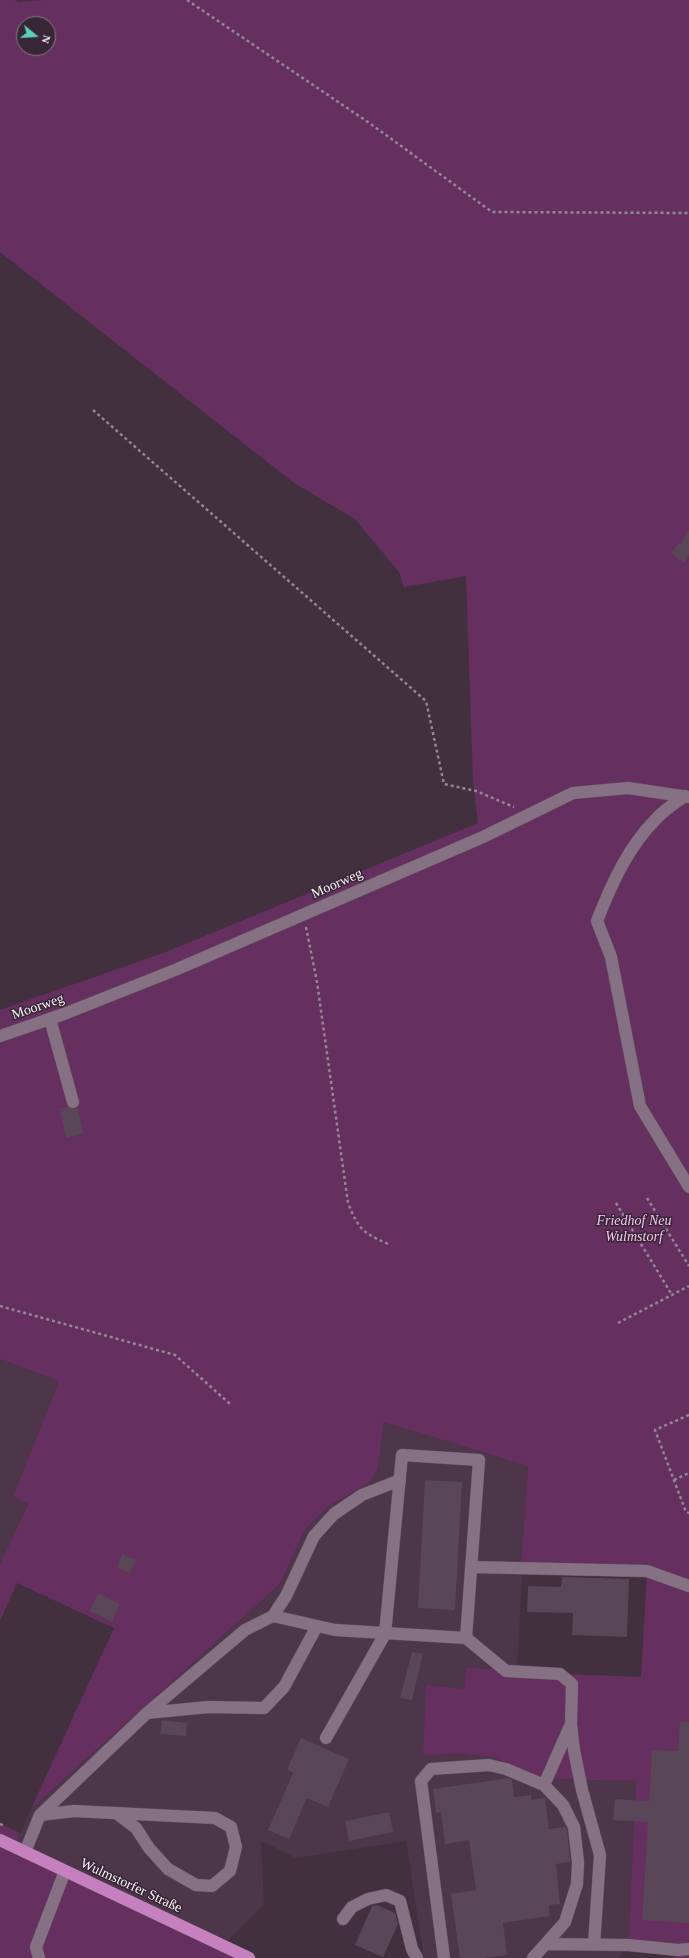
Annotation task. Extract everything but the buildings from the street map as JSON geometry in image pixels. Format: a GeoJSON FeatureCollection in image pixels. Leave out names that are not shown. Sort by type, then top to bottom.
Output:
{"type":"FeatureCollection","features":[{"type":"Feature","properties":{"kind":"main road","name":"Wulmstorfer Straße"},"geometry":{"type":"LineString","coordinates":[[0,1840],[249,1958]]}},
{"type":"Feature","properties":{"kind":"street","name":"Moorweg"},"geometry":{"type":"LineString","coordinates":[[0,1036],[50,1019],[175,970],[531,815],[573,793],[628,788],[687,796]]}},
{"type":"Feature","properties":{"kind":"street"},"geometry":{"type":"LineString","coordinates":[[687,796],[656,818],[634,844],[612,884],[598,921],[611,957],[640,1106],[689,1188]]}},
{"type":"Feature","properties":{"kind":"street"},"geometry":{"type":"LineString","coordinates":[[50,1019],[72,1102]]}},
{"type":"Feature","properties":{"kind":"street"},"geometry":{"type":"LineString","coordinates":[[326,1738],[385,1634],[402,1455],[479,1460],[466,1638]]}},
{"type":"Feature","properties":{"kind":"street"},"geometry":{"type":"LineString","coordinates":[[25,1852],[40,1815],[147,1713],[245,1630],[273,1616],[286,1596],[314,1536],[334,1514],[362,1495],[400,1480]]}},
{"type":"Feature","properties":{"kind":"street"},"geometry":{"type":"LineString","coordinates":[[471,1567],[646,1571],[689,1586]]}},
{"type":"Feature","properties":{"kind":"street"},"geometry":{"type":"LineString","coordinates":[[273,1616],[335,1630],[466,1638],[506,1670],[560,1674],[572,1684],[570,1725],[582,1790],[600,1855],[594,1945]]}},
{"type":"Feature","properties":{"kind":"street"},"geometry":{"type":"LineString","coordinates":[[147,1713],[208,1707],[264,1708],[284,1687],[317,1626]]}},
{"type":"Feature","properties":{"kind":"street"},"geometry":{"type":"LineString","coordinates":[[544,1785],[570,1725]]}},
{"type":"Feature","properties":{"kind":"street"},"geometry":{"type":"LineString","coordinates":[[444,1958],[421,1781],[431,1769],[489,1765],[506,1768],[544,1785],[563,1805],[574,1827],[578,1862],[577,1884],[565,1922],[533,1958]]}},
{"type":"Feature","properties":{"kind":"street"},"geometry":{"type":"LineString","coordinates":[[40,1815],[74,1811],[116,1813],[215,1818],[231,1827],[236,1847],[230,1871],[212,1886],[196,1885],[168,1870],[149,1848],[136,1828],[116,1813]]}},
{"type":"Feature","properties":{"kind":"street"},"geometry":{"type":"LineString","coordinates":[[39,1958],[36,1946],[65,1871]]}},
{"type":"Feature","properties":{"kind":"street"},"geometry":{"type":"LineString","coordinates":[[343,1919],[352,1907],[368,1899],[386,1895],[400,1901],[412,1949],[417,1958]]}},
{"type":"Feature","properties":{"kind":"street"},"geometry":{"type":"LineString","coordinates":[[547,1944],[628,1946],[678,1950],[689,1949]]}},
{"type":"Feature","properties":{"kind":"path"},"geometry":{"type":"LineString","coordinates":[[187,0],[368,122],[492,212],[689,213]]}},
{"type":"Feature","properties":{"kind":"path"},"geometry":{"type":"LineString","coordinates":[[93,410],[426,701],[444,784],[476,791],[531,815]]}},
{"type":"Feature","properties":{"kind":"path"},"geometry":{"type":"LineString","coordinates":[[304,915],[317,982],[348,1203],[357,1224],[367,1234],[388,1244]]}},
{"type":"Feature","properties":{"kind":"path"},"geometry":{"type":"LineString","coordinates":[[647,1198],[689,1266]]}},
{"type":"Feature","properties":{"kind":"path"},"geometry":{"type":"LineString","coordinates":[[616,1203],[672,1295]]}},
{"type":"Feature","properties":{"kind":"path"},"geometry":{"type":"LineString","coordinates":[[618,1323],[689,1286]]}},
{"type":"Feature","properties":{"kind":"path"},"geometry":{"type":"LineString","coordinates":[[0,1306],[175,1355],[230,1404]]}},
{"type":"Feature","properties":{"kind":"path"},"geometry":{"type":"LineString","coordinates":[[689,1415],[655,1430],[686,1512],[689,1513]]}},
{"type":"Feature","properties":{"kind":"path"},"geometry":{"type":"LineString","coordinates":[[674,1480],[689,1473]]}},
{"type":"Feature","properties":{"kind":"path"},"geometry":{"type":"LineString","coordinates":[[0,1824],[5,1826]]}},
{"type":"Feature","properties":{"kind":"shaded area"},"geometry":{"type":"Polygon","coordinates":[[[0,1359],[59,1381],[13,1496],[28,1503],[0,1564],[0,1359]]]}},
{"type":"Feature","properties":{"kind":"shaded area"},"geometry":{"type":"Polygon","coordinates":[[[384,1422],[528,1466],[517,1672],[466,1667],[464,1689],[423,1755],[464,1754],[492,1757],[547,1779],[636,1781],[628,1945],[619,1958],[424,1958],[406,1841],[296,1858],[261,1841],[264,1904],[223,1945],[14,1847],[31,1809],[280,1584],[305,1530],[329,1506],[369,1483],[378,1469],[384,1422]]]}},
{"type":"Feature","properties":{"kind":"green space","name":"Friedhof Neu Wulmstorf"},"geometry":{"type":"Polygon","coordinates":[[[0,0],[15,0],[18,2],[43,0],[689,0],[689,1958],[674,1958],[677,1950],[628,1945],[636,1781],[547,1779],[492,1757],[464,1754],[423,1755],[426,1685],[464,1689],[466,1667],[517,1672],[641,1677],[647,1571],[521,1569],[528,1466],[384,1422],[378,1469],[369,1483],[329,1506],[305,1530],[280,1584],[31,1809],[114,1628],[17,1583],[0,1621],[0,1564],[28,1504],[13,1496],[59,1381],[0,1359],[0,1010],[166,952],[478,823],[473,781],[466,576],[404,587],[399,572],[355,519],[294,483],[0,252],[0,0]]]}},
{"type":"Feature","properties":{"kind":"green space"},"geometry":{"type":"Polygon","coordinates":[[[0,1824],[20,1833],[14,1847],[251,1958],[0,1958],[0,1824]]]}}]}
